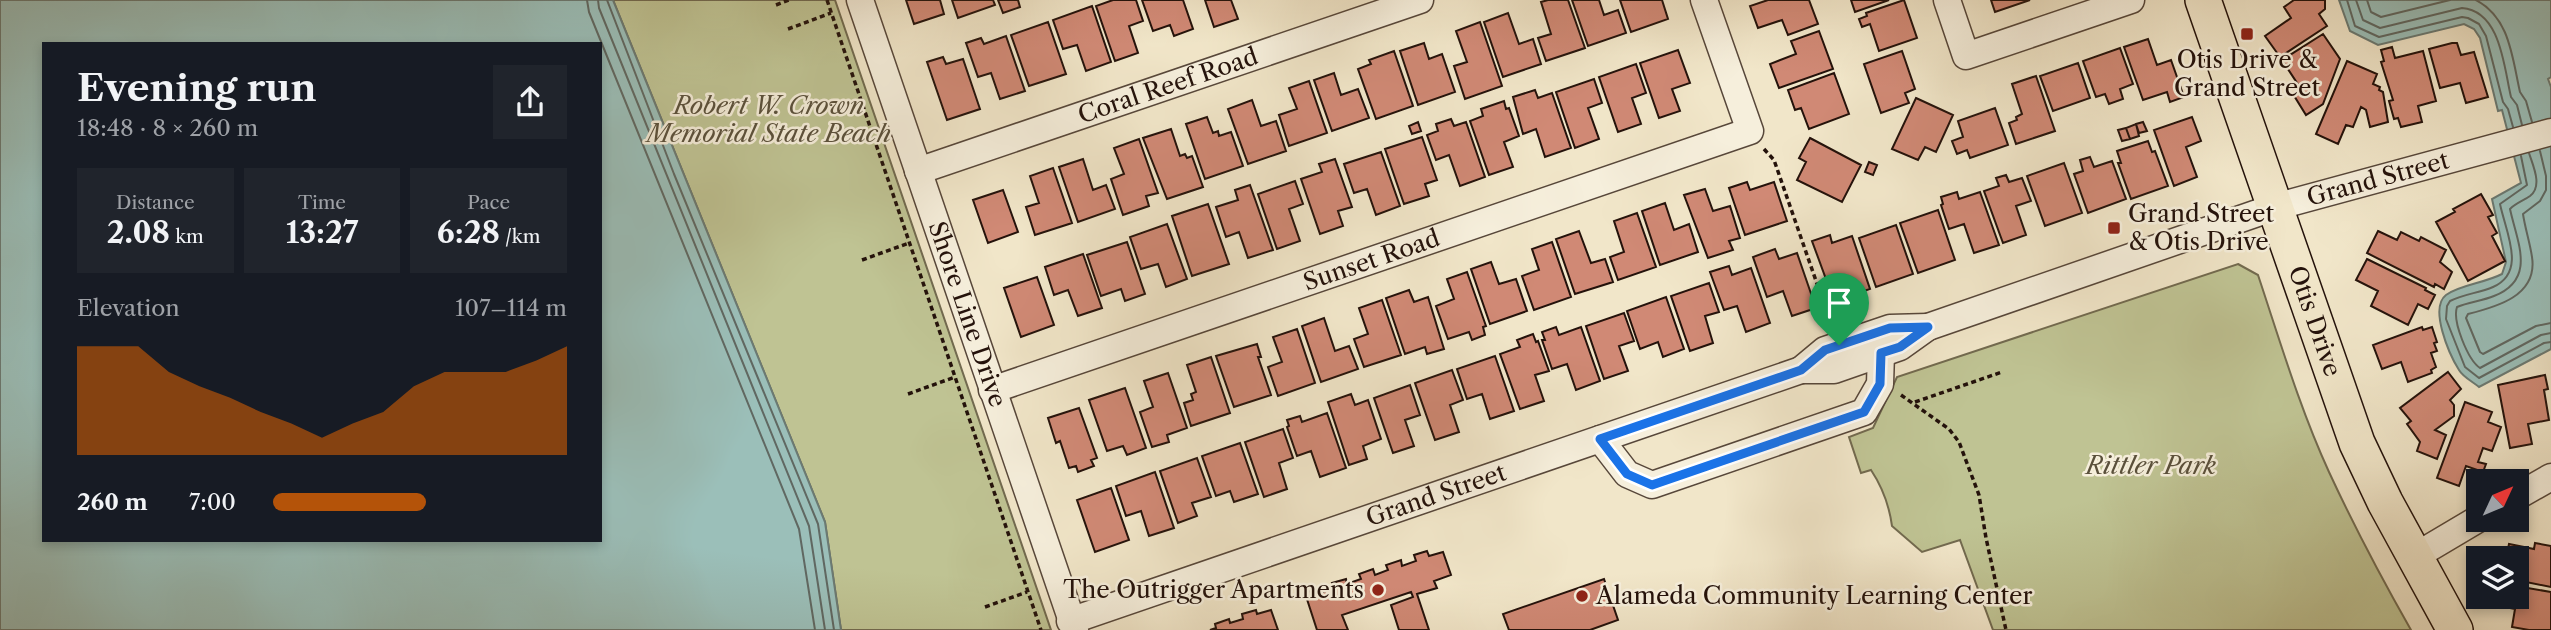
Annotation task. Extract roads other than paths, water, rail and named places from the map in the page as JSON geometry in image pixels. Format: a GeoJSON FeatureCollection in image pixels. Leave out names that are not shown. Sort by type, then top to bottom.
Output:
{"type":"FeatureCollection","features":[{"type":"Feature","properties":{"kind":"main road","name":"Otis Drive"},"geometry":{"type":"LineString","coordinates":[[2203,0],[2357,443],[2414,557],[2455,630]]}},
{"type":"Feature","properties":{"kind":"street","name":"Shore Line Drive"},"geometry":{"type":"LineString","coordinates":[[860,0],[1072,625]]}},
{"type":"Feature","properties":{"kind":"street","name":"Coral Reef Road"},"geometry":{"type":"LineString","coordinates":[[918,171],[1420,0]]}},
{"type":"Feature","properties":{"kind":"street","name":"Sunset Road"},"geometry":{"type":"LineString","coordinates":[[992,390],[1750,131],[1704,0]]}},
{"type":"Feature","properties":{"kind":"street"},"geometry":{"type":"LineString","coordinates":[[1947,0],[1966,56],[2131,0]]}},
{"type":"Feature","properties":{"kind":"street","name":"Grand Street"},"geometry":{"type":"LineString","coordinates":[[1072,625],[1801,370],[1834,370],[1900,347],[1928,327],[2275,207],[2551,132]]}},
{"type":"Feature","properties":{"kind":"street","name":"Grand Street"},"geometry":{"type":"LineString","coordinates":[[1801,370],[1825,350],[1839,345],[1890,328],[1928,327]]}},
{"type":"Feature","properties":{"kind":"street"},"geometry":{"type":"LineString","coordinates":[[1600,439],[1627,474],[1652,485],[1864,412],[1880,384],[1881,353]]}},
{"type":"Feature","properties":{"kind":"street"},"geometry":{"type":"LineString","coordinates":[[2529,490],[2551,477]]}},
{"type":"Feature","properties":{"kind":"street"},"geometry":{"type":"LineString","coordinates":[[2414,557],[2466,526]]}},
{"type":"Feature","properties":{"kind":"water"},"geometry":{"type":"Polygon","coordinates":[[[0,0],[613,0],[825,522],[841,630],[0,630],[0,0]]]}},
{"type":"Feature","properties":{"kind":"water"},"geometry":{"type":"Polygon","coordinates":[[[2339,0],[2551,0],[2551,77],[2548,79],[2551,87],[2551,349],[2479,387],[2463,375],[2455,363],[2442,331],[2439,310],[2441,301],[2451,292],[2502,274],[2506,262],[2492,199],[2521,183],[2502,110],[2498,111],[2480,38],[2474,29],[2464,24],[2378,45],[2350,31],[2339,0]]]}},
{"type":"Feature","properties":{"kind":"place","name":"Otis Drive & Grand Street"},"geometry":{"type":"Point","coordinates":[2247,34]}},
{"type":"Feature","properties":{"kind":"place","name":"Grand Street & Otis Drive"},"geometry":{"type":"Point","coordinates":[2114,228]}},
{"type":"Feature","properties":{"kind":"place","name":"The Outrigger Apartments"},"geometry":{"type":"Point","coordinates":[1378,590]}},
{"type":"Feature","properties":{"kind":"place","name":"Alameda Community Learning Center"},"geometry":{"type":"Point","coordinates":[1582,596]}},
{"type":"Feature","properties":{"kind":"park label","name":"Robert W. Crown Memorial State Beach"},"geometry":{"type":"Point","coordinates":[769,120]}},
{"type":"Feature","properties":{"kind":"park label","name":"Rittler Park"},"geometry":{"type":"Point","coordinates":[2151,466]}}]}
